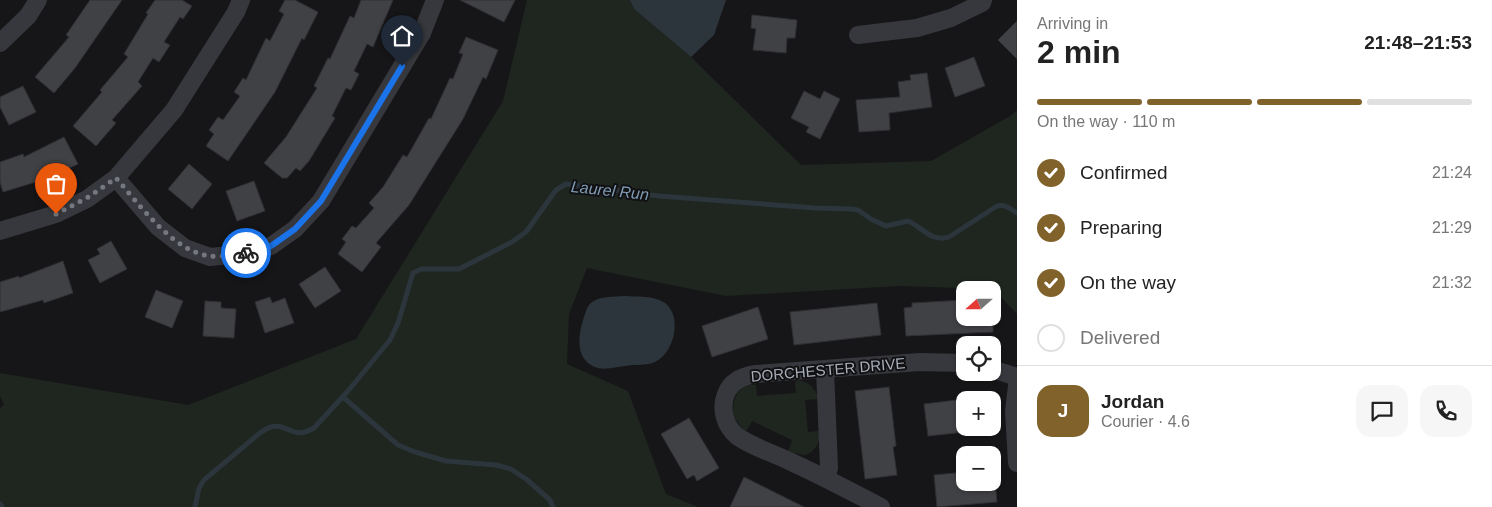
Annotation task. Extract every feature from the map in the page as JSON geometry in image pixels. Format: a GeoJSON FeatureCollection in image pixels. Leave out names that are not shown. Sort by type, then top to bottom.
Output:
{"type":"FeatureCollection","features":[{"type":"Feature","properties":{"kind":"street"},"geometry":{"type":"LineString","coordinates":[[0,43],[28,16],[38,0]]}},
{"type":"Feature","properties":{"kind":"street"},"geometry":{"type":"LineString","coordinates":[[0,231],[56,214],[87,198],[116,178],[174,110],[236,12],[241,0]]}},
{"type":"Feature","properties":{"kind":"street"},"geometry":{"type":"LineString","coordinates":[[116,178],[158,227],[185,248],[210,256],[242,254],[271,246],[295,229],[321,201],[422,33],[435,0]]}},
{"type":"Feature","properties":{"kind":"street"},"geometry":{"type":"LineString","coordinates":[[858,36],[918,28],[951,18],[982,3],[983,0]]}},
{"type":"Feature","properties":{"kind":"street","name":"DORCHESTER DRIVE"},"geometry":{"type":"LineString","coordinates":[[881,507],[826,478],[737,436],[727,422],[723,409],[725,395],[729,388],[741,378],[756,374],[920,362],[956,364]]}},
{"type":"Feature","properties":{"kind":"street"},"geometry":{"type":"LineString","coordinates":[[825,369],[830,468],[826,478]]}},
{"type":"Feature","properties":{"kind":"street"},"geometry":{"type":"LineString","coordinates":[[1001,372],[1017,377]]}},
{"type":"Feature","properties":{"kind":"street"},"geometry":{"type":"LineString","coordinates":[[1017,386],[1014,411],[1017,463]]}},
{"type":"Feature","properties":{"kind":"shaded area"},"geometry":{"type":"Polygon","coordinates":[[[527,0],[630,0],[634,9],[691,57],[801,165],[931,161],[1010,116],[1017,110],[1017,314],[1001,297],[1001,281],[956,281],[956,288],[899,286],[726,296],[587,268],[569,314],[567,364],[628,391],[666,494],[698,507],[0,507],[0,408],[4,405],[0,396],[0,373],[188,405],[356,339],[503,101],[527,0]]]}},
{"type":"Feature","properties":{"kind":"shaded area"},"geometry":{"type":"Polygon","coordinates":[[[630,0],[726,0],[714,35],[691,57],[634,9],[630,0]]]}},
{"type":"Feature","properties":{"kind":"shaded area"},"geometry":{"type":"Polygon","coordinates":[[[624,296],[660,300],[671,309],[675,325],[671,343],[662,357],[652,363],[608,369],[590,365],[581,354],[579,339],[586,311],[590,304],[598,299],[624,296]]]}},
{"type":"Feature","properties":{"kind":"shaded area"},"geometry":{"type":"Polygon","coordinates":[[[797,380],[811,386],[818,399],[805,400],[808,432],[819,431],[819,435],[815,449],[805,455],[788,452],[792,440],[752,421],[745,431],[733,416],[735,399],[744,387],[756,385],[757,396],[796,393],[795,383],[797,380]]]}},
{"type":"Feature","properties":{"kind":"building"},"geometry":{"type":"Polygon","coordinates":[[[90,0],[122,0],[75,68],[54,93],[35,77],[69,37],[66,35],[90,0]]]}},
{"type":"Feature","properties":{"kind":"building"},"geometry":{"type":"Polygon","coordinates":[[[155,0],[182,0],[192,6],[183,19],[180,17],[164,42],[170,45],[159,62],[153,58],[138,82],[142,86],[112,120],[116,123],[96,146],[73,126],[128,57],[124,54],[155,0]]]}},
{"type":"Feature","properties":{"kind":"building"},"geometry":{"type":"Polygon","coordinates":[[[285,0],[295,0],[318,12],[304,40],[302,38],[275,92],[228,161],[206,146],[214,134],[209,130],[218,117],[223,120],[240,96],[234,92],[243,78],[246,80],[266,38],[270,41],[284,14],[279,11],[285,0]]]}},
{"type":"Feature","properties":{"kind":"building"},"geometry":{"type":"Polygon","coordinates":[[[361,0],[393,0],[373,47],[367,44],[354,71],[359,74],[351,90],[346,88],[332,116],[335,118],[309,161],[300,171],[296,168],[287,178],[282,178],[264,163],[286,137],[317,88],[314,86],[328,58],[330,59],[350,16],[354,18],[361,0]]]}},
{"type":"Feature","properties":{"kind":"building"},"geometry":{"type":"Polygon","coordinates":[[[460,0],[515,0],[504,22],[460,0]]]}},
{"type":"Feature","properties":{"kind":"building"},"geometry":{"type":"Polygon","coordinates":[[[752,15],[797,20],[795,38],[787,38],[786,53],[753,50],[756,29],[751,28],[752,15]]]}},
{"type":"Feature","properties":{"kind":"building"},"geometry":{"type":"Polygon","coordinates":[[[1017,21],[1017,59],[998,40],[1017,21]]]}},
{"type":"Feature","properties":{"kind":"building"},"geometry":{"type":"Polygon","coordinates":[[[466,37],[498,50],[486,79],[483,77],[463,119],[409,205],[376,243],[381,247],[362,272],[338,254],[346,242],[342,239],[352,226],[356,228],[374,208],[369,203],[383,187],[403,155],[407,157],[429,118],[431,119],[450,78],[453,79],[463,54],[459,53],[466,37]]]}},
{"type":"Feature","properties":{"kind":"building"},"geometry":{"type":"Polygon","coordinates":[[[974,57],[985,86],[955,97],[945,68],[974,57]]]}},
{"type":"Feature","properties":{"kind":"building"},"geometry":{"type":"Polygon","coordinates":[[[927,73],[932,107],[889,113],[890,130],[859,132],[856,100],[900,97],[898,82],[911,80],[910,75],[927,73]]]}},
{"type":"Feature","properties":{"kind":"building"},"geometry":{"type":"Polygon","coordinates":[[[23,86],[36,112],[9,125],[0,107],[0,97],[23,86]]]}},
{"type":"Feature","properties":{"kind":"building"},"geometry":{"type":"Polygon","coordinates":[[[804,91],[820,99],[824,91],[840,99],[820,139],[806,132],[809,127],[791,118],[804,91]]]}},
{"type":"Feature","properties":{"kind":"building"},"geometry":{"type":"Polygon","coordinates":[[[64,137],[78,164],[49,178],[3,192],[0,182],[0,162],[23,154],[24,157],[64,137]]]}},
{"type":"Feature","properties":{"kind":"building"},"geometry":{"type":"Polygon","coordinates":[[[189,164],[212,184],[192,209],[168,189],[189,164]]]}},
{"type":"Feature","properties":{"kind":"building"},"geometry":{"type":"Polygon","coordinates":[[[254,181],[265,211],[237,221],[226,191],[254,181]]]}},
{"type":"Feature","properties":{"kind":"building"},"geometry":{"type":"Polygon","coordinates":[[[111,241],[127,269],[100,283],[88,260],[100,254],[97,249],[111,241]]]}},
{"type":"Feature","properties":{"kind":"building"},"geometry":{"type":"Polygon","coordinates":[[[63,261],[73,293],[44,303],[43,300],[0,312],[0,282],[19,276],[19,278],[63,261]]]}},
{"type":"Feature","properties":{"kind":"building"},"geometry":{"type":"Polygon","coordinates":[[[325,267],[341,291],[315,308],[299,284],[325,267]]]}},
{"type":"Feature","properties":{"kind":"building"},"geometry":{"type":"Polygon","coordinates":[[[156,290],[183,301],[172,328],[145,317],[156,290]]]}},
{"type":"Feature","properties":{"kind":"building"},"geometry":{"type":"Polygon","coordinates":[[[270,297],[272,303],[285,298],[294,323],[265,333],[255,302],[270,297]]]}},
{"type":"Feature","properties":{"kind":"building"},"geometry":{"type":"Polygon","coordinates":[[[205,301],[221,302],[221,308],[236,309],[234,338],[203,336],[205,301]]]}},
{"type":"Feature","properties":{"kind":"building"},"geometry":{"type":"Polygon","coordinates":[[[956,301],[956,326],[993,326],[993,332],[906,336],[904,308],[912,307],[912,303],[956,301]]]}},
{"type":"Feature","properties":{"kind":"building"},"geometry":{"type":"Polygon","coordinates":[[[877,303],[881,335],[794,345],[790,312],[877,303]]]}},
{"type":"Feature","properties":{"kind":"building"},"geometry":{"type":"Polygon","coordinates":[[[758,307],[768,339],[712,357],[702,326],[758,307]]]}},
{"type":"Feature","properties":{"kind":"building"},"geometry":{"type":"Polygon","coordinates":[[[889,387],[896,446],[893,447],[897,475],[865,479],[855,391],[889,387]]]}},
{"type":"Feature","properties":{"kind":"building"},"geometry":{"type":"Polygon","coordinates":[[[956,400],[956,433],[928,436],[924,404],[956,400]]]}},
{"type":"Feature","properties":{"kind":"building"},"geometry":{"type":"Polygon","coordinates":[[[689,418],[719,468],[697,481],[694,475],[687,479],[661,434],[689,418]]]}},
{"type":"Feature","properties":{"kind":"building"},"geometry":{"type":"Polygon","coordinates":[[[956,473],[956,491],[996,491],[997,502],[937,507],[934,475],[956,473]]]}},
{"type":"Feature","properties":{"kind":"building"},"geometry":{"type":"Polygon","coordinates":[[[744,477],[804,507],[730,507],[744,477]]]}},
{"type":"Feature","properties":{"kind":"waterway","name":"Laurel Run"},"geometry":{"type":"LineString","coordinates":[[195,507],[199,488],[204,480],[262,431],[276,426],[301,433],[314,428],[348,391],[390,340],[398,323],[413,273],[421,269],[459,269],[512,242],[526,232],[556,190],[566,184],[659,196],[858,210],[886,226],[908,221],[937,238],[949,237],[997,206],[1005,206],[1017,213]]}},
{"type":"Feature","properties":{"kind":"waterway"},"geometry":{"type":"LineString","coordinates":[[343,397],[398,445],[446,461],[496,465],[511,469],[526,479],[550,500],[553,507]]}},
{"type":"Feature","properties":{"kind":"way so far"},"geometry":{"type":"LineString","coordinates":[[56,214],[87,198],[116,178],[158,227],[185,248],[210,256],[246,253]]}},
{"type":"Feature","properties":{"kind":"route"},"geometry":{"type":"LineString","coordinates":[[246,253],[271,246],[295,229],[321,201],[402,66]]}}]}
